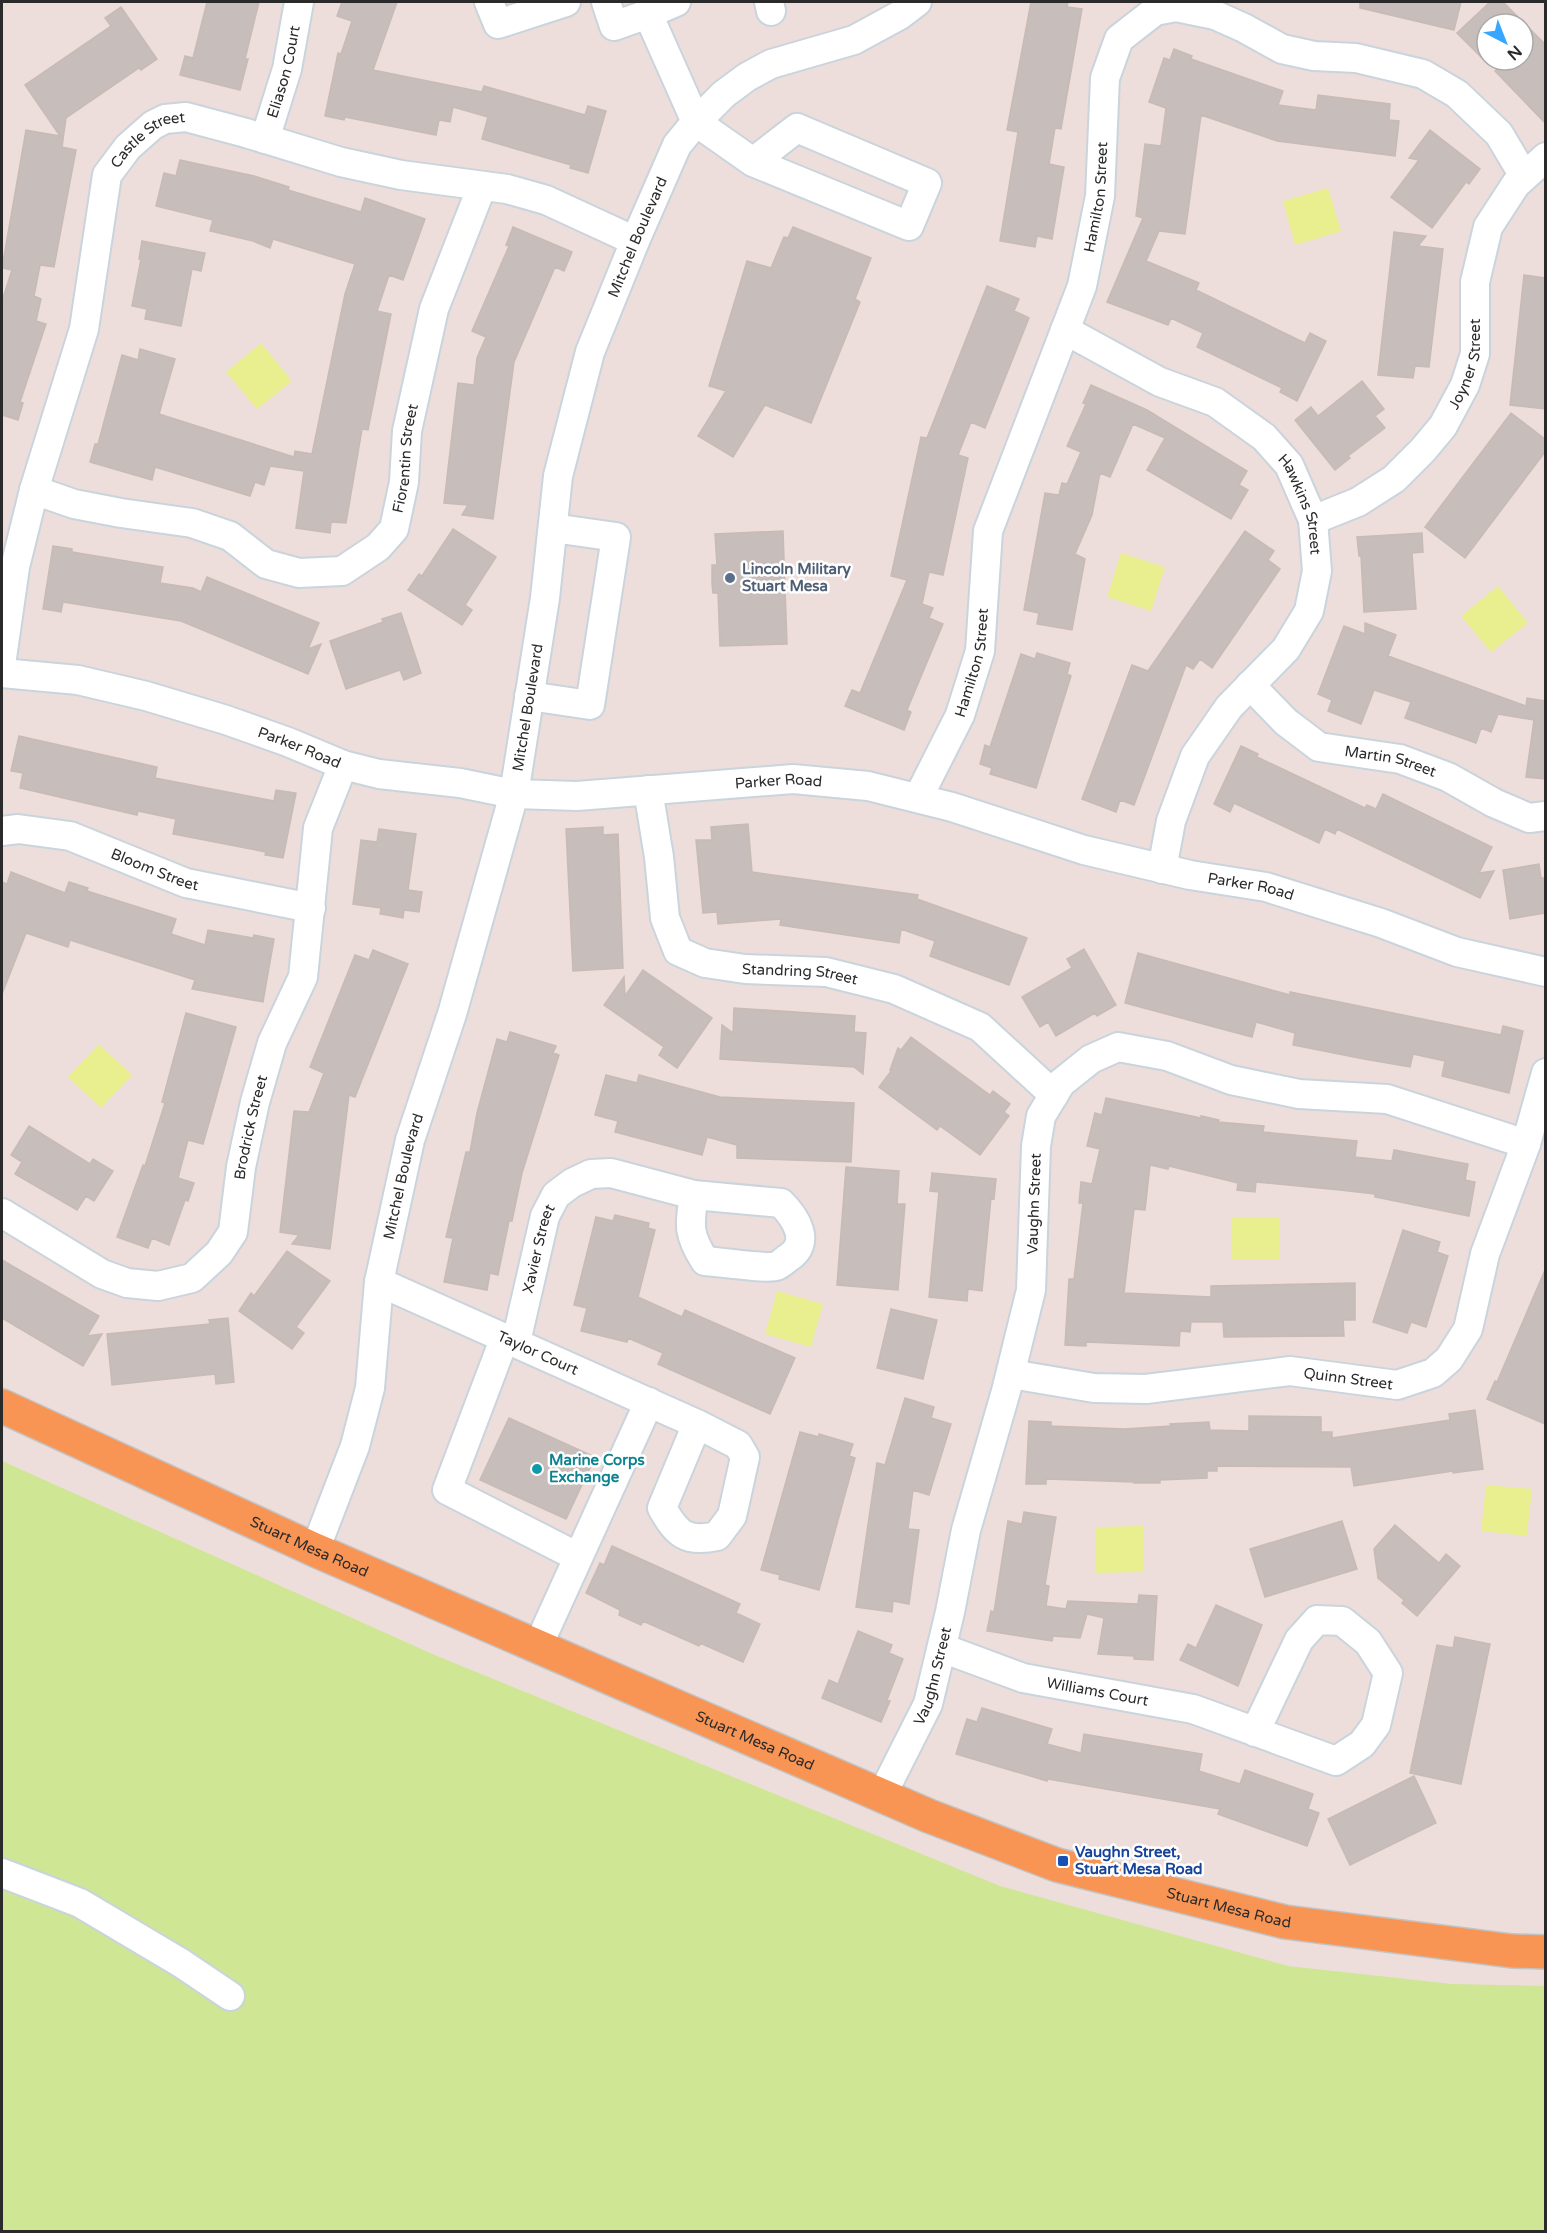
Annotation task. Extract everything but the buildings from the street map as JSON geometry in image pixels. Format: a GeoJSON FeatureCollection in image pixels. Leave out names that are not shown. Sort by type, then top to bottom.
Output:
{"type":"FeatureCollection","features":[{"type":"Feature","properties":{"kind":"main road","name":"Stuart Mesa Road"},"geometry":{"type":"LineString","coordinates":[[2,1406],[315,1550],[929,1816],[1057,1865],[1285,1922],[1512,1951],[1545,1952]]}},
{"type":"Feature","properties":{"kind":"street","name":"Eliason Court"},"geometry":{"type":"LineString","coordinates":[[265,139],[287,69],[299,2]]}},
{"type":"Feature","properties":{"kind":"street"},"geometry":{"type":"LineString","coordinates":[[489,2],[498,24],[557,3]]}},
{"type":"Feature","properties":{"kind":"street"},"geometry":{"type":"LineString","coordinates":[[606,2],[614,26],[676,2]]}},
{"type":"Feature","properties":{"kind":"street","name":"Mitchel Boulevard"},"geometry":{"type":"LineString","coordinates":[[315,1550],[355,1446],[370,1388],[379,1282],[410,1140],[452,1014],[514,794],[545,598],[558,476],[590,352],[677,145],[696,122],[724,94],[747,77],[771,64],[854,40],[900,15],[917,2]]}},
{"type":"Feature","properties":{"kind":"street","name":"Hamilton Street"},"geometry":{"type":"LineString","coordinates":[[918,798],[960,715],[980,651],[988,531],[1082,286],[1101,196],[1105,78],[1119,39],[1155,11],[1176,7],[1215,15],[1282,49],[1314,56],[1356,58],[1422,74],[1457,94],[1498,134],[1524,177]]}},
{"type":"Feature","properties":{"kind":"street"},"geometry":{"type":"LineString","coordinates":[[648,14],[696,122],[753,162],[909,226],[927,183],[797,128],[753,162]]}},
{"type":"Feature","properties":{"kind":"street","name":"Castle Street"},"geometry":{"type":"LineString","coordinates":[[2,658],[15,567],[34,490],[84,329],[107,175],[128,147],[153,125],[165,118],[186,117],[341,162],[401,175],[507,189],[546,200],[635,241]]}},
{"type":"Feature","properties":{"kind":"street","name":"Joyner Street"},"geometry":{"type":"LineString","coordinates":[[1313,520],[1358,502],[1394,479],[1443,426],[1465,385],[1474,354],[1475,282],[1488,227],[1516,184],[1545,157]]}},
{"type":"Feature","properties":{"kind":"street","name":"Fiorentin Street"},"geometry":{"type":"LineString","coordinates":[[34,490],[75,504],[192,523],[230,536],[266,564],[299,573],[342,572],[378,547],[394,528],[404,482],[407,431],[434,309],[482,186]]}},
{"type":"Feature","properties":{"kind":"street","name":"Hawkins Street"},"geometry":{"type":"LineString","coordinates":[[1065,330],[1160,382],[1215,402],[1264,437],[1289,465],[1313,520],[1317,571],[1309,611],[1286,649],[1229,707],[1195,756],[1171,821],[1162,869]]}},
{"type":"Feature","properties":{"kind":"street"},"geometry":{"type":"LineString","coordinates":[[529,696],[590,705],[616,537],[553,528]]}},
{"type":"Feature","properties":{"kind":"street","name":"Parker Road"},"geometry":{"type":"LineString","coordinates":[[2,673],[78,680],[146,696],[257,731],[343,765],[379,774],[460,783],[514,794],[576,796],[793,778],[868,786],[952,807],[1084,850],[1190,875],[1266,887],[1352,913],[1457,952],[1545,972]]}},
{"type":"Feature","properties":{"kind":"street","name":"Martin Street"},"geometry":{"type":"LineString","coordinates":[[1250,685],[1286,722],[1319,747],[1400,759],[1448,777],[1494,803],[1529,818],[1545,816]]}},
{"type":"Feature","properties":{"kind":"street","name":"Brodrick Street"},"geometry":{"type":"LineString","coordinates":[[2,1213],[102,1274],[127,1283],[159,1286],[192,1278],[219,1253],[233,1232],[241,1167],[255,1102],[272,1043],[303,977],[318,828],[343,765]]}},
{"type":"Feature","properties":{"kind":"street","name":"Standring Street"},"geometry":{"type":"LineString","coordinates":[[648,790],[659,857],[665,918],[678,951],[705,963],[745,969],[826,972],[894,989],[980,1027],[1054,1095]]}},
{"type":"Feature","properties":{"kind":"street","name":"Bloom Street"},"geometry":{"type":"LineString","coordinates":[[2,831],[18,829],[70,836],[186,883],[311,908]]}},
{"type":"Feature","properties":{"kind":"street","name":"Vaughn Street"},"geometry":{"type":"LineString","coordinates":[[882,1795],[928,1704],[966,1530],[1011,1374],[1031,1290],[1036,1146],[1041,1116],[1061,1083],[1091,1059],[1118,1047],[1167,1056],[1231,1080],[1299,1094],[1388,1099],[1526,1144]]}},
{"type":"Feature","properties":{"kind":"street","name":"Quinn Street"},"geometry":{"type":"LineString","coordinates":[[1011,1374],[1094,1388],[1146,1389],[1290,1371],[1397,1385],[1433,1373],[1449,1359],[1468,1329],[1485,1254],[1526,1144],[1545,1073]]}},
{"type":"Feature","properties":{"kind":"street","name":"Xavier Street"},"geometry":{"type":"LineString","coordinates":[[578,1557],[447,1490],[510,1339],[545,1216],[556,1195],[591,1174],[611,1173],[694,1195]]}},
{"type":"Feature","properties":{"kind":"street","name":"Taylor Court"},"geometry":{"type":"LineString","coordinates":[[379,1282],[697,1424]]}},
{"type":"Feature","properties":{"kind":"street"},"geometry":{"type":"LineString","coordinates":[[538,1646],[649,1402]]}},
{"type":"Feature","properties":{"kind":"street","name":"Williams Court"},"geometry":{"type":"LineString","coordinates":[[942,1648],[1023,1678],[1193,1709],[1255,1732],[1336,1761],[1362,1744],[1376,1725],[1388,1673],[1368,1642],[1342,1621],[1317,1620],[1299,1640],[1255,1732]]}},
{"type":"Feature","properties":{"kind":"street"},"geometry":{"type":"LineString","coordinates":[[2,1873],[80,1903],[230,1995]]}},
{"type":"Feature","properties":{"kind":"green space"},"geometry":{"type":"Polygon","coordinates":[[[1328,188],[1341,231],[1295,245],[1283,201],[1328,188]]]}},
{"type":"Feature","properties":{"kind":"green space"},"geometry":{"type":"Polygon","coordinates":[[[261,343],[292,381],[257,409],[226,372],[261,343]]]}},
{"type":"Feature","properties":{"kind":"green space"},"geometry":{"type":"Polygon","coordinates":[[[1121,553],[1165,567],[1151,611],[1107,597],[1121,553]]]}},
{"type":"Feature","properties":{"kind":"green space"},"geometry":{"type":"Polygon","coordinates":[[[1498,586],[1528,623],[1491,652],[1461,616],[1498,586]]]}},
{"type":"Feature","properties":{"kind":"green space"},"geometry":{"type":"Polygon","coordinates":[[[99,1044],[132,1075],[101,1108],[68,1077],[99,1044]]]}},
{"type":"Feature","properties":{"kind":"green space"},"geometry":{"type":"Polygon","coordinates":[[[1232,1217],[1279,1217],[1279,1260],[1232,1260],[1232,1217]]]}},
{"type":"Feature","properties":{"kind":"green space"},"geometry":{"type":"Polygon","coordinates":[[[777,1291],[823,1304],[811,1347],[765,1334],[777,1291]]]}},
{"type":"Feature","properties":{"kind":"green space"},"geometry":{"type":"Polygon","coordinates":[[[2,1461],[437,1656],[1000,1886],[1288,1966],[1452,1984],[1545,1986],[1545,2231],[2,2232],[2,1461]]]}},
{"type":"Feature","properties":{"kind":"green space"},"geometry":{"type":"Polygon","coordinates":[[[1486,1485],[1532,1489],[1527,1536],[1481,1531],[1486,1485]]]}},
{"type":"Feature","properties":{"kind":"green space"},"geometry":{"type":"Polygon","coordinates":[[[1143,1526],[1144,1572],[1096,1573],[1095,1527],[1143,1526]]]}},
{"type":"Feature","properties":{"kind":"place","name":"Lincoln Military Stuart Mesa"},"geometry":{"type":"Point","coordinates":[730,578]}},
{"type":"Feature","properties":{"kind":"place","name":"Marine Corps Exchange"},"geometry":{"type":"Point","coordinates":[537,1469]}},
{"type":"Feature","properties":{"kind":"place","name":"Vaughn Street, Stuart Mesa Road"},"geometry":{"type":"Point","coordinates":[1063,1861]}}]}
